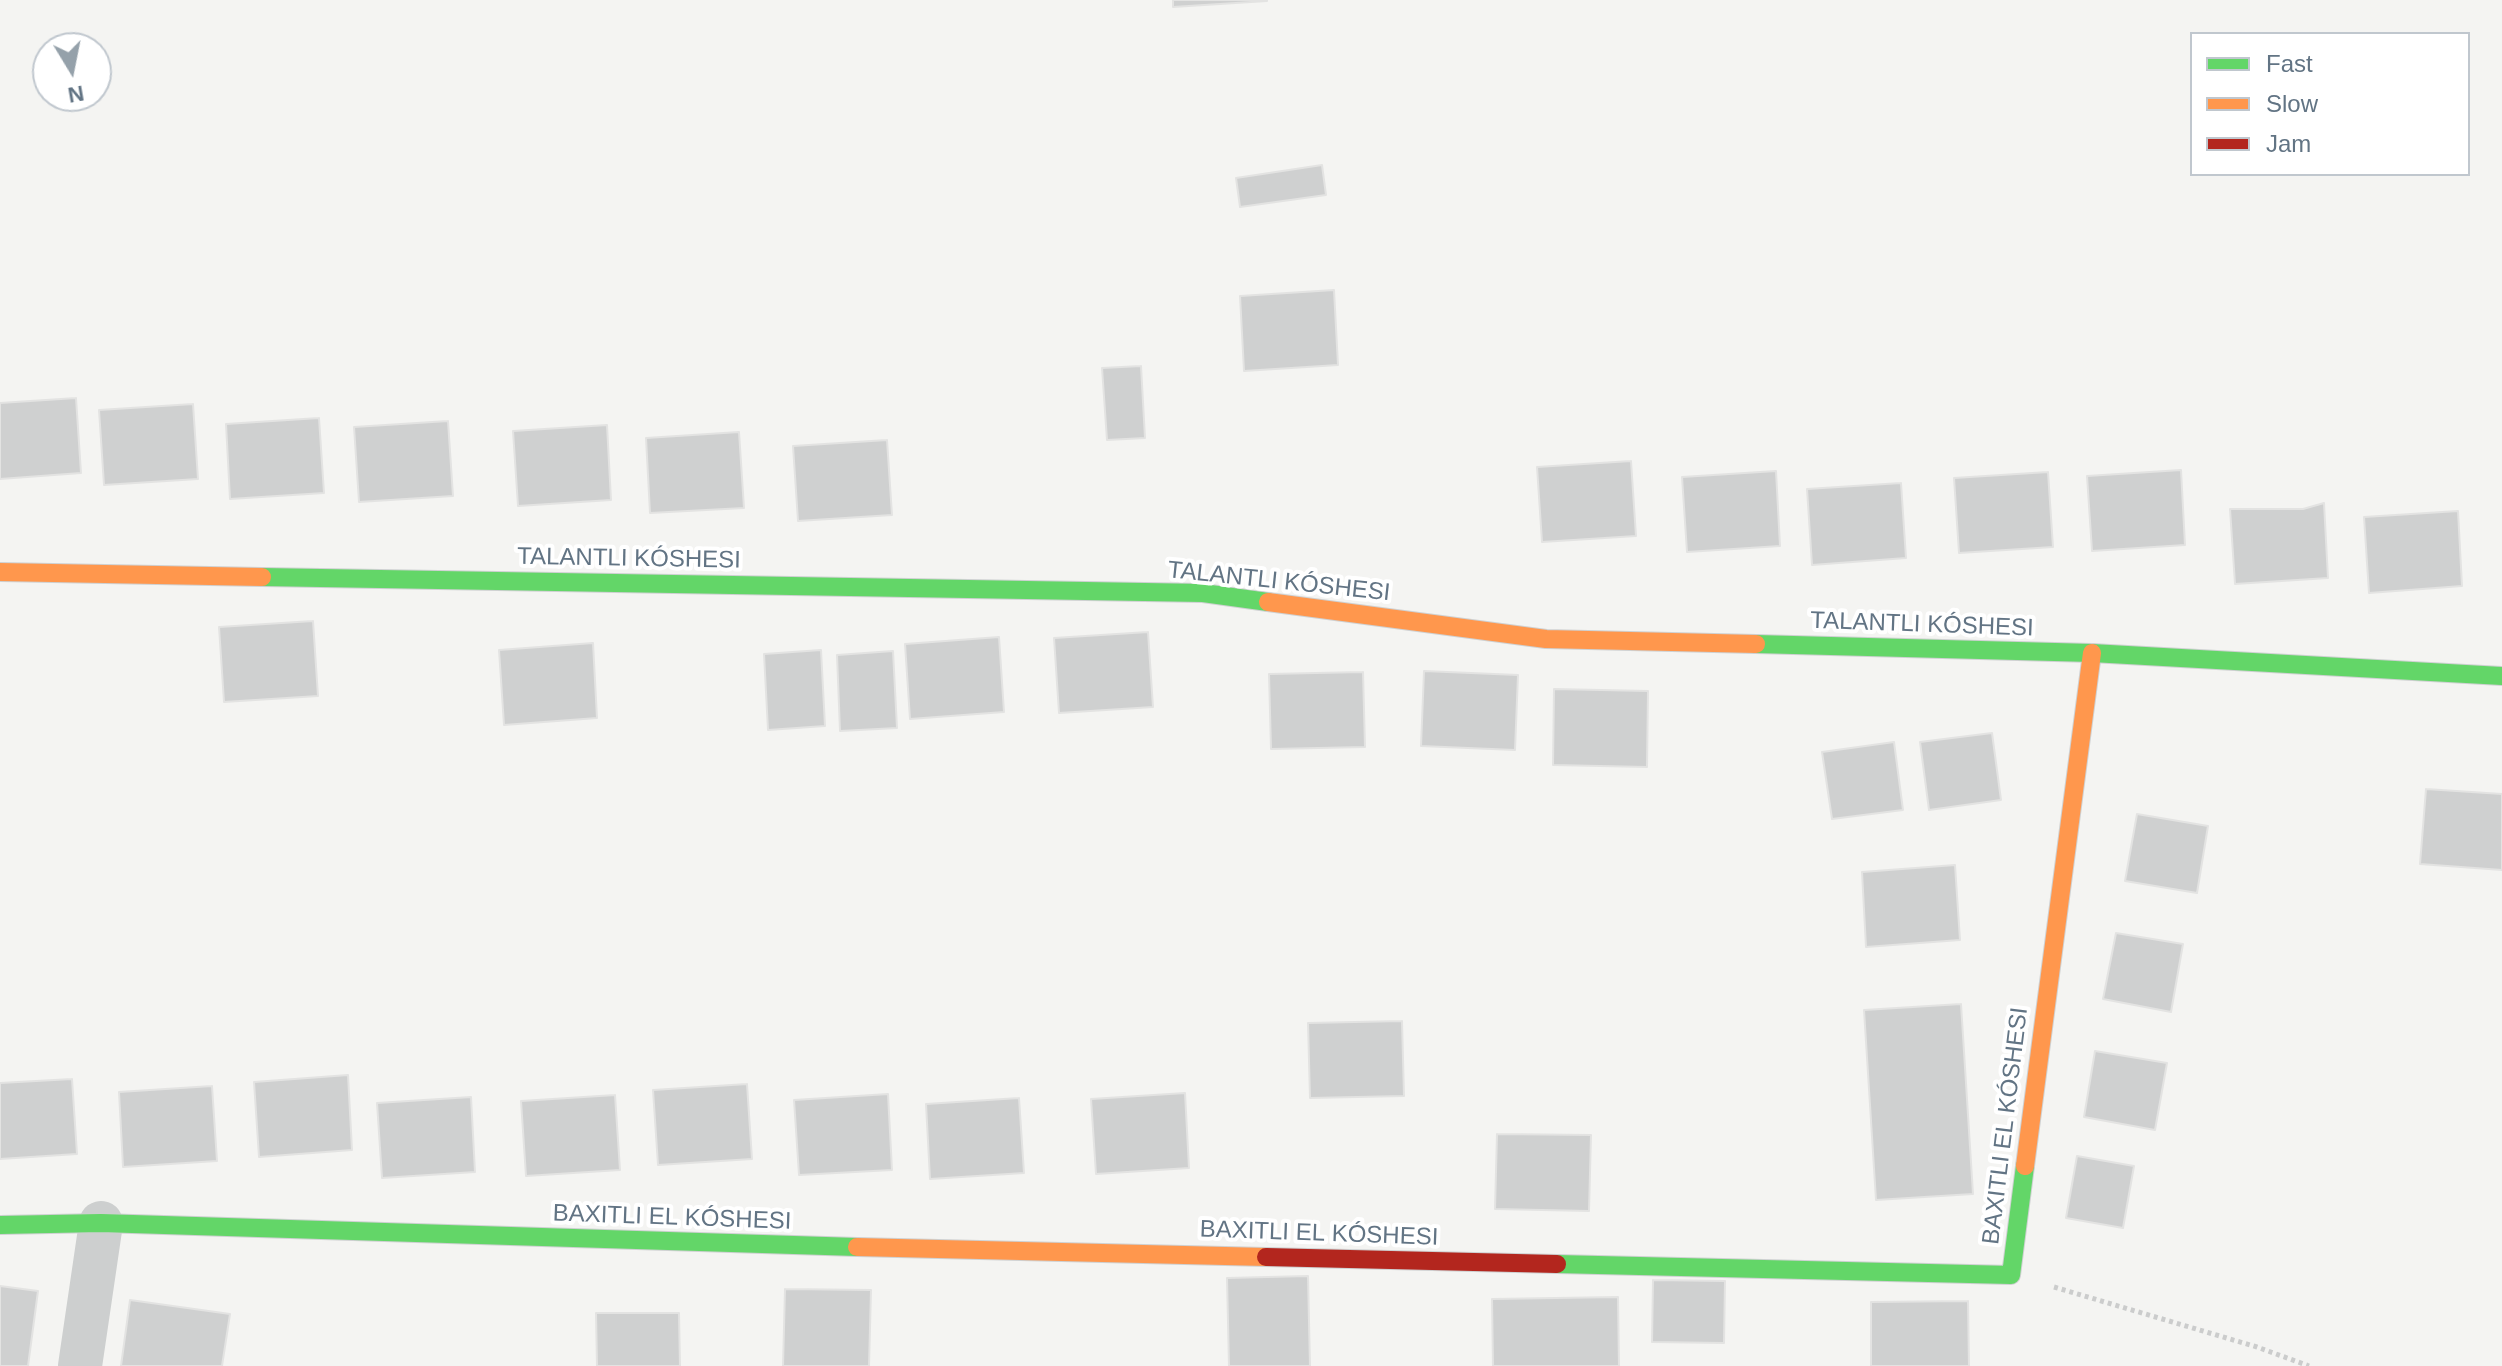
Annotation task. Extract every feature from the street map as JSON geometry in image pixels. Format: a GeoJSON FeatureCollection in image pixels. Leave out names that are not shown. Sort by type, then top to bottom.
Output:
{"type":"FeatureCollection","features":[{"type":"Feature","properties":{"kind":"street"},"geometry":{"type":"LineString","coordinates":[[0,572],[1203,593],[1546,639],[2092,653],[2502,676]]}},
{"type":"Feature","properties":{"kind":"street"},"geometry":{"type":"LineString","coordinates":[[0,1225],[101,1223],[736,1244],[2011,1275],[2092,653]]}},
{"type":"Feature","properties":{"kind":"street"},"geometry":{"type":"LineString","coordinates":[[80,1366],[101,1223]]}},
{"type":"Feature","properties":{"kind":"path"},"geometry":{"type":"LineString","coordinates":[[2011,1275],[2257,1347],[2309,1366]]}},
{"type":"Feature","properties":{"kind":"building"},"geometry":{"type":"Polygon","coordinates":[[[1173,0],[1267,0],[1267,1],[1173,7],[1173,0]]]}},
{"type":"Feature","properties":{"kind":"building"},"geometry":{"type":"Polygon","coordinates":[[[1322,165],[1326,195],[1240,207],[1236,178],[1322,165]]]}},
{"type":"Feature","properties":{"kind":"building"},"geometry":{"type":"Polygon","coordinates":[[[1334,290],[1338,365],[1244,371],[1240,296],[1334,290]]]}},
{"type":"Feature","properties":{"kind":"building"},"geometry":{"type":"Polygon","coordinates":[[[1141,366],[1145,438],[1107,440],[1102,368],[1141,366]]]}},
{"type":"Feature","properties":{"kind":"building"},"geometry":{"type":"Polygon","coordinates":[[[76,398],[81,473],[0,479],[0,403],[76,398]]]}},
{"type":"Feature","properties":{"kind":"building"},"geometry":{"type":"Polygon","coordinates":[[[193,404],[198,479],[104,485],[99,410],[193,404]]]}},
{"type":"Feature","properties":{"kind":"building"},"geometry":{"type":"Polygon","coordinates":[[[319,418],[324,493],[230,499],[226,424],[319,418]]]}},
{"type":"Feature","properties":{"kind":"building"},"geometry":{"type":"Polygon","coordinates":[[[448,421],[453,496],[359,502],[354,427],[448,421]]]}},
{"type":"Feature","properties":{"kind":"building"},"geometry":{"type":"Polygon","coordinates":[[[607,425],[611,500],[518,506],[513,431],[607,425]]]}},
{"type":"Feature","properties":{"kind":"building"},"geometry":{"type":"Polygon","coordinates":[[[739,432],[744,508],[650,513],[646,438],[739,432]]]}},
{"type":"Feature","properties":{"kind":"building"},"geometry":{"type":"Polygon","coordinates":[[[887,440],[892,515],[798,521],[793,446],[887,440]]]}},
{"type":"Feature","properties":{"kind":"building"},"geometry":{"type":"Polygon","coordinates":[[[1631,461],[1636,536],[1542,542],[1537,467],[1631,461]]]}},
{"type":"Feature","properties":{"kind":"building"},"geometry":{"type":"Polygon","coordinates":[[[2181,470],[2185,545],[2092,551],[2087,476],[2181,470]]]}},
{"type":"Feature","properties":{"kind":"building"},"geometry":{"type":"Polygon","coordinates":[[[1776,471],[1780,546],[1687,552],[1682,477],[1776,471]]]}},
{"type":"Feature","properties":{"kind":"building"},"geometry":{"type":"Polygon","coordinates":[[[2048,472],[2053,547],[1959,553],[1954,478],[2048,472]]]}},
{"type":"Feature","properties":{"kind":"building"},"geometry":{"type":"Polygon","coordinates":[[[1901,483],[1906,558],[1812,565],[1807,489],[1901,483]]]}},
{"type":"Feature","properties":{"kind":"building"},"geometry":{"type":"Polygon","coordinates":[[[2324,503],[2328,578],[2235,584],[2230,509],[2303,509],[2324,503]]]}},
{"type":"Feature","properties":{"kind":"building"},"geometry":{"type":"Polygon","coordinates":[[[2458,511],[2462,586],[2369,593],[2364,517],[2458,511]]]}},
{"type":"Feature","properties":{"kind":"building"},"geometry":{"type":"Polygon","coordinates":[[[313,621],[318,696],[224,702],[219,627],[313,621]]]}},
{"type":"Feature","properties":{"kind":"building"},"geometry":{"type":"Polygon","coordinates":[[[1148,632],[1153,707],[1059,713],[1054,638],[1148,632]]]}},
{"type":"Feature","properties":{"kind":"building"},"geometry":{"type":"Polygon","coordinates":[[[999,637],[1004,712],[910,719],[905,644],[999,637]]]}},
{"type":"Feature","properties":{"kind":"building"},"geometry":{"type":"Polygon","coordinates":[[[593,643],[597,718],[504,725],[499,650],[593,643]]]}},
{"type":"Feature","properties":{"kind":"building"},"geometry":{"type":"Polygon","coordinates":[[[821,650],[825,726],[768,730],[764,654],[821,650]]]}},
{"type":"Feature","properties":{"kind":"building"},"geometry":{"type":"Polygon","coordinates":[[[893,651],[897,728],[840,731],[837,655],[893,651]]]}},
{"type":"Feature","properties":{"kind":"building"},"geometry":{"type":"Polygon","coordinates":[[[1424,671],[1518,675],[1515,750],[1421,746],[1424,671]]]}},
{"type":"Feature","properties":{"kind":"building"},"geometry":{"type":"Polygon","coordinates":[[[1363,672],[1365,747],[1271,749],[1269,674],[1363,672]]]}},
{"type":"Feature","properties":{"kind":"building"},"geometry":{"type":"Polygon","coordinates":[[[1554,689],[1648,691],[1647,767],[1553,765],[1554,689]]]}},
{"type":"Feature","properties":{"kind":"building"},"geometry":{"type":"Polygon","coordinates":[[[1992,733],[2001,800],[1929,810],[1920,742],[1992,733]]]}},
{"type":"Feature","properties":{"kind":"building"},"geometry":{"type":"Polygon","coordinates":[[[1894,742],[1903,810],[1832,819],[1822,752],[1894,742]]]}},
{"type":"Feature","properties":{"kind":"building"},"geometry":{"type":"Polygon","coordinates":[[[2426,789],[2502,794],[2502,870],[2420,864],[2426,789]]]}},
{"type":"Feature","properties":{"kind":"building"},"geometry":{"type":"Polygon","coordinates":[[[2137,814],[2208,826],[2197,893],[2125,881],[2137,814]]]}},
{"type":"Feature","properties":{"kind":"building"},"geometry":{"type":"Polygon","coordinates":[[[1955,865],[1960,940],[1866,947],[1862,872],[1955,865]]]}},
{"type":"Feature","properties":{"kind":"building"},"geometry":{"type":"Polygon","coordinates":[[[2116,933],[2183,944],[2171,1012],[2103,999],[2116,933]]]}},
{"type":"Feature","properties":{"kind":"building"},"geometry":{"type":"Polygon","coordinates":[[[1961,1004],[1973,1194],[1876,1200],[1864,1010],[1961,1004]]]}},
{"type":"Feature","properties":{"kind":"building"},"geometry":{"type":"Polygon","coordinates":[[[1402,1021],[1404,1096],[1310,1098],[1308,1023],[1402,1021]]]}},
{"type":"Feature","properties":{"kind":"building"},"geometry":{"type":"Polygon","coordinates":[[[2095,1051],[2167,1063],[2155,1130],[2084,1117],[2095,1051]]]}},
{"type":"Feature","properties":{"kind":"building"},"geometry":{"type":"Polygon","coordinates":[[[348,1075],[352,1150],[259,1157],[254,1082],[348,1075]]]}},
{"type":"Feature","properties":{"kind":"building"},"geometry":{"type":"Polygon","coordinates":[[[72,1079],[77,1154],[0,1159],[0,1083],[72,1079]]]}},
{"type":"Feature","properties":{"kind":"building"},"geometry":{"type":"Polygon","coordinates":[[[747,1084],[752,1159],[658,1165],[653,1090],[747,1084]]]}},
{"type":"Feature","properties":{"kind":"building"},"geometry":{"type":"Polygon","coordinates":[[[212,1086],[217,1161],[123,1167],[119,1092],[212,1086]]]}},
{"type":"Feature","properties":{"kind":"building"},"geometry":{"type":"Polygon","coordinates":[[[1185,1093],[1189,1168],[1096,1174],[1091,1099],[1185,1093]]]}},
{"type":"Feature","properties":{"kind":"building"},"geometry":{"type":"Polygon","coordinates":[[[888,1094],[892,1170],[799,1175],[794,1100],[888,1094]]]}},
{"type":"Feature","properties":{"kind":"building"},"geometry":{"type":"Polygon","coordinates":[[[615,1095],[620,1170],[526,1176],[521,1101],[615,1095]]]}},
{"type":"Feature","properties":{"kind":"building"},"geometry":{"type":"Polygon","coordinates":[[[471,1097],[475,1172],[382,1178],[377,1103],[471,1097]]]}},
{"type":"Feature","properties":{"kind":"building"},"geometry":{"type":"Polygon","coordinates":[[[1019,1098],[1024,1173],[930,1179],[926,1104],[1019,1098]]]}},
{"type":"Feature","properties":{"kind":"building"},"geometry":{"type":"Polygon","coordinates":[[[1497,1134],[1591,1135],[1589,1211],[1495,1209],[1497,1134]]]}},
{"type":"Feature","properties":{"kind":"building"},"geometry":{"type":"Polygon","coordinates":[[[2077,1156],[2134,1166],[2123,1228],[2066,1218],[2077,1156]]]}},
{"type":"Feature","properties":{"kind":"building"},"geometry":{"type":"Polygon","coordinates":[[[1308,1276],[1310,1366],[1229,1366],[1227,1278],[1308,1276]]]}},
{"type":"Feature","properties":{"kind":"building"},"geometry":{"type":"Polygon","coordinates":[[[1653,1280],[1725,1281],[1724,1343],[1652,1342],[1653,1280]]]}},
{"type":"Feature","properties":{"kind":"building"},"geometry":{"type":"Polygon","coordinates":[[[0,1286],[38,1291],[28,1366],[0,1366],[0,1286]]]}},
{"type":"Feature","properties":{"kind":"building"},"geometry":{"type":"Polygon","coordinates":[[[785,1289],[871,1290],[869,1366],[783,1366],[785,1289]]]}},
{"type":"Feature","properties":{"kind":"building"},"geometry":{"type":"Polygon","coordinates":[[[1618,1297],[1619,1366],[1493,1366],[1492,1299],[1618,1297]]]}},
{"type":"Feature","properties":{"kind":"building"},"geometry":{"type":"Polygon","coordinates":[[[130,1300],[230,1314],[222,1366],[121,1366],[130,1300]]]}},
{"type":"Feature","properties":{"kind":"building"},"geometry":{"type":"Polygon","coordinates":[[[1968,1301],[1969,1366],[1871,1366],[1871,1302],[1968,1301]]]}},
{"type":"Feature","properties":{"kind":"building"},"geometry":{"type":"Polygon","coordinates":[[[596,1313],[679,1313],[680,1366],[597,1366],[596,1313]]]}},
{"type":"Feature","properties":{"kind":"traffic: fast"},"geometry":{"type":"LineString","coordinates":[[262,577],[1203,593],[1268,602]]}},
{"type":"Feature","properties":{"kind":"traffic: fast"},"geometry":{"type":"LineString","coordinates":[[1756,644],[2092,653],[2502,676]]}},
{"type":"Feature","properties":{"kind":"traffic: fast"},"geometry":{"type":"LineString","coordinates":[[1557,1264],[2011,1275],[2025,1166]]}},
{"type":"Feature","properties":{"kind":"traffic: fast"},"geometry":{"type":"LineString","coordinates":[[0,1225],[101,1223],[857,1247]]}},
{"type":"Feature","properties":{"kind":"traffic: slow"},"geometry":{"type":"LineString","coordinates":[[0,572],[262,577]]}},
{"type":"Feature","properties":{"kind":"traffic: slow"},"geometry":{"type":"LineString","coordinates":[[1268,602],[1546,639],[1756,644]]}},
{"type":"Feature","properties":{"kind":"traffic: slow"},"geometry":{"type":"LineString","coordinates":[[2025,1166],[2092,653]]}},
{"type":"Feature","properties":{"kind":"traffic: slow"},"geometry":{"type":"LineString","coordinates":[[857,1247],[1266,1257]]}},
{"type":"Feature","properties":{"kind":"traffic: jam"},"geometry":{"type":"LineString","coordinates":[[1266,1257],[1557,1264]]}}]}
